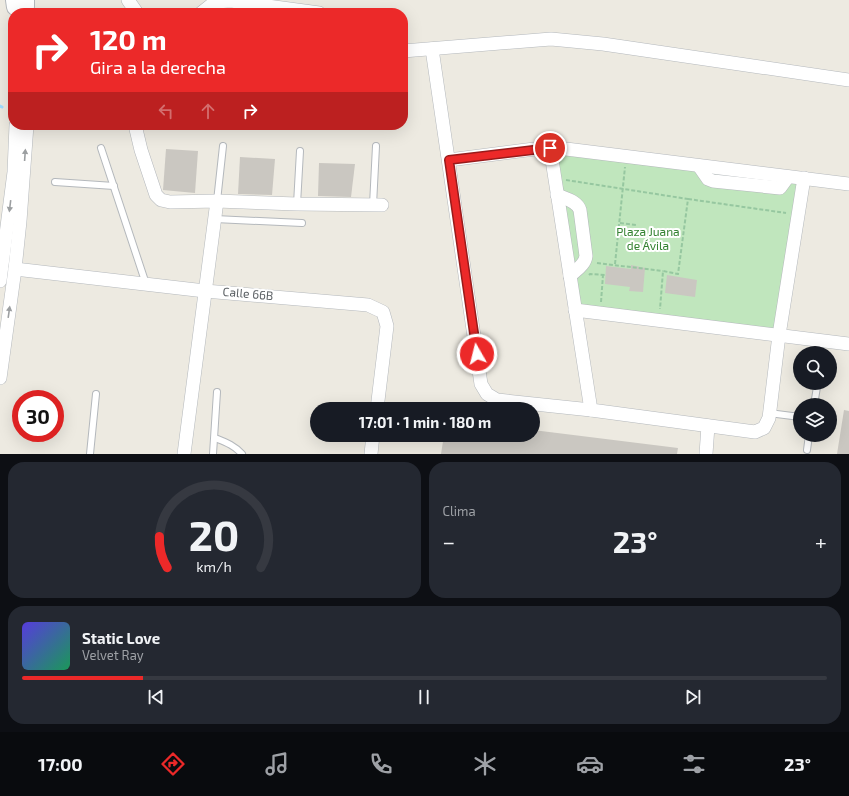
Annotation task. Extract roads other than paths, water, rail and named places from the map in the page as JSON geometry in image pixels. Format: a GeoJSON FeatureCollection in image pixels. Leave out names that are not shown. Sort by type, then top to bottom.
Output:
{"type":"FeatureCollection","features":[{"type":"Feature","properties":{"kind":"street"},"geometry":{"type":"LineString","coordinates":[[207,8],[215,2],[231,1],[253,8]]}},
{"type":"Feature","properties":{"kind":"street"},"geometry":{"type":"LineString","coordinates":[[408,51],[551,39],[603,44],[849,80]]}},
{"type":"Feature","properties":{"kind":"street"},"geometry":{"type":"LineString","coordinates":[[432,49],[481,384],[487,394],[497,400],[591,410],[755,432],[764,428],[769,418],[779,335],[804,178]]}},
{"type":"Feature","properties":{"kind":"street"},"geometry":{"type":"LineString","coordinates":[[0,281],[14,172],[16,130]]}},
{"type":"Feature","properties":{"kind":"street"},"geometry":{"type":"LineString","coordinates":[[0,378],[15,269],[27,130]]}},
{"type":"Feature","properties":{"kind":"street"},"geometry":{"type":"LineString","coordinates":[[136,130],[141,150],[156,195],[161,200],[170,202],[217,201],[378,205]]}},
{"type":"Feature","properties":{"kind":"street"},"geometry":{"type":"LineString","coordinates":[[449,160],[550,148],[849,184]]}},
{"type":"Feature","properties":{"kind":"street"},"geometry":{"type":"LineString","coordinates":[[550,148],[591,410]]}},
{"type":"Feature","properties":{"kind":"street"},"geometry":{"type":"LineString","coordinates":[[557,195],[574,202],[578,205],[580,210],[586,256],[582,265],[570,276]]}},
{"type":"Feature","properties":{"kind":"street"},"geometry":{"type":"LineString","coordinates":[[184,454],[217,201]]}},
{"type":"Feature","properties":{"kind":"street","name":"Calle 66B"},"geometry":{"type":"LineString","coordinates":[[15,269],[205,291],[368,305],[383,312],[387,326],[378,402]]}},
{"type":"Feature","properties":{"kind":"street"},"geometry":{"type":"LineString","coordinates":[[575,310],[849,344]]}},
{"type":"Feature","properties":{"kind":"street"},"geometry":{"type":"LineString","coordinates":[[706,454],[708,426]]}},
{"type":"Feature","properties":{"kind":"street"},"geometry":{"type":"LineString","coordinates":[[371,454],[372,442]]}},
{"type":"Feature","properties":{"kind":"lane"},"geometry":{"type":"LineString","coordinates":[[217,201],[223,146]]}},
{"type":"Feature","properties":{"kind":"lane"},"geometry":{"type":"LineString","coordinates":[[376,146],[378,205]]}},
{"type":"Feature","properties":{"kind":"lane"},"geometry":{"type":"LineString","coordinates":[[101,148],[146,284]]}},
{"type":"Feature","properties":{"kind":"lane"},"geometry":{"type":"LineString","coordinates":[[296,204],[300,151]]}},
{"type":"Feature","properties":{"kind":"lane"},"geometry":{"type":"LineString","coordinates":[[55,182],[114,186]]}},
{"type":"Feature","properties":{"kind":"lane"},"geometry":{"type":"LineString","coordinates":[[215,219],[302,223]]}},
{"type":"Feature","properties":{"kind":"lane"},"geometry":{"type":"LineString","coordinates":[[213,454],[217,392]]}},
{"type":"Feature","properties":{"kind":"lane"},"geometry":{"type":"LineString","coordinates":[[90,454],[96,394]]}},
{"type":"Feature","properties":{"kind":"lane"},"geometry":{"type":"LineString","coordinates":[[769,413],[793,416]]}},
{"type":"Feature","properties":{"kind":"lane"},"geometry":{"type":"LineString","coordinates":[[215,438],[228,443],[238,449],[242,454]]}},
{"type":"Feature","properties":{"kind":"lane"},"geometry":{"type":"LineString","coordinates":[[807,450],[808,442]]}},
{"type":"Feature","properties":{"kind":"park label","name":"Plaza Juana de Ávila"},"geometry":{"type":"Point","coordinates":[648,239]}}]}
